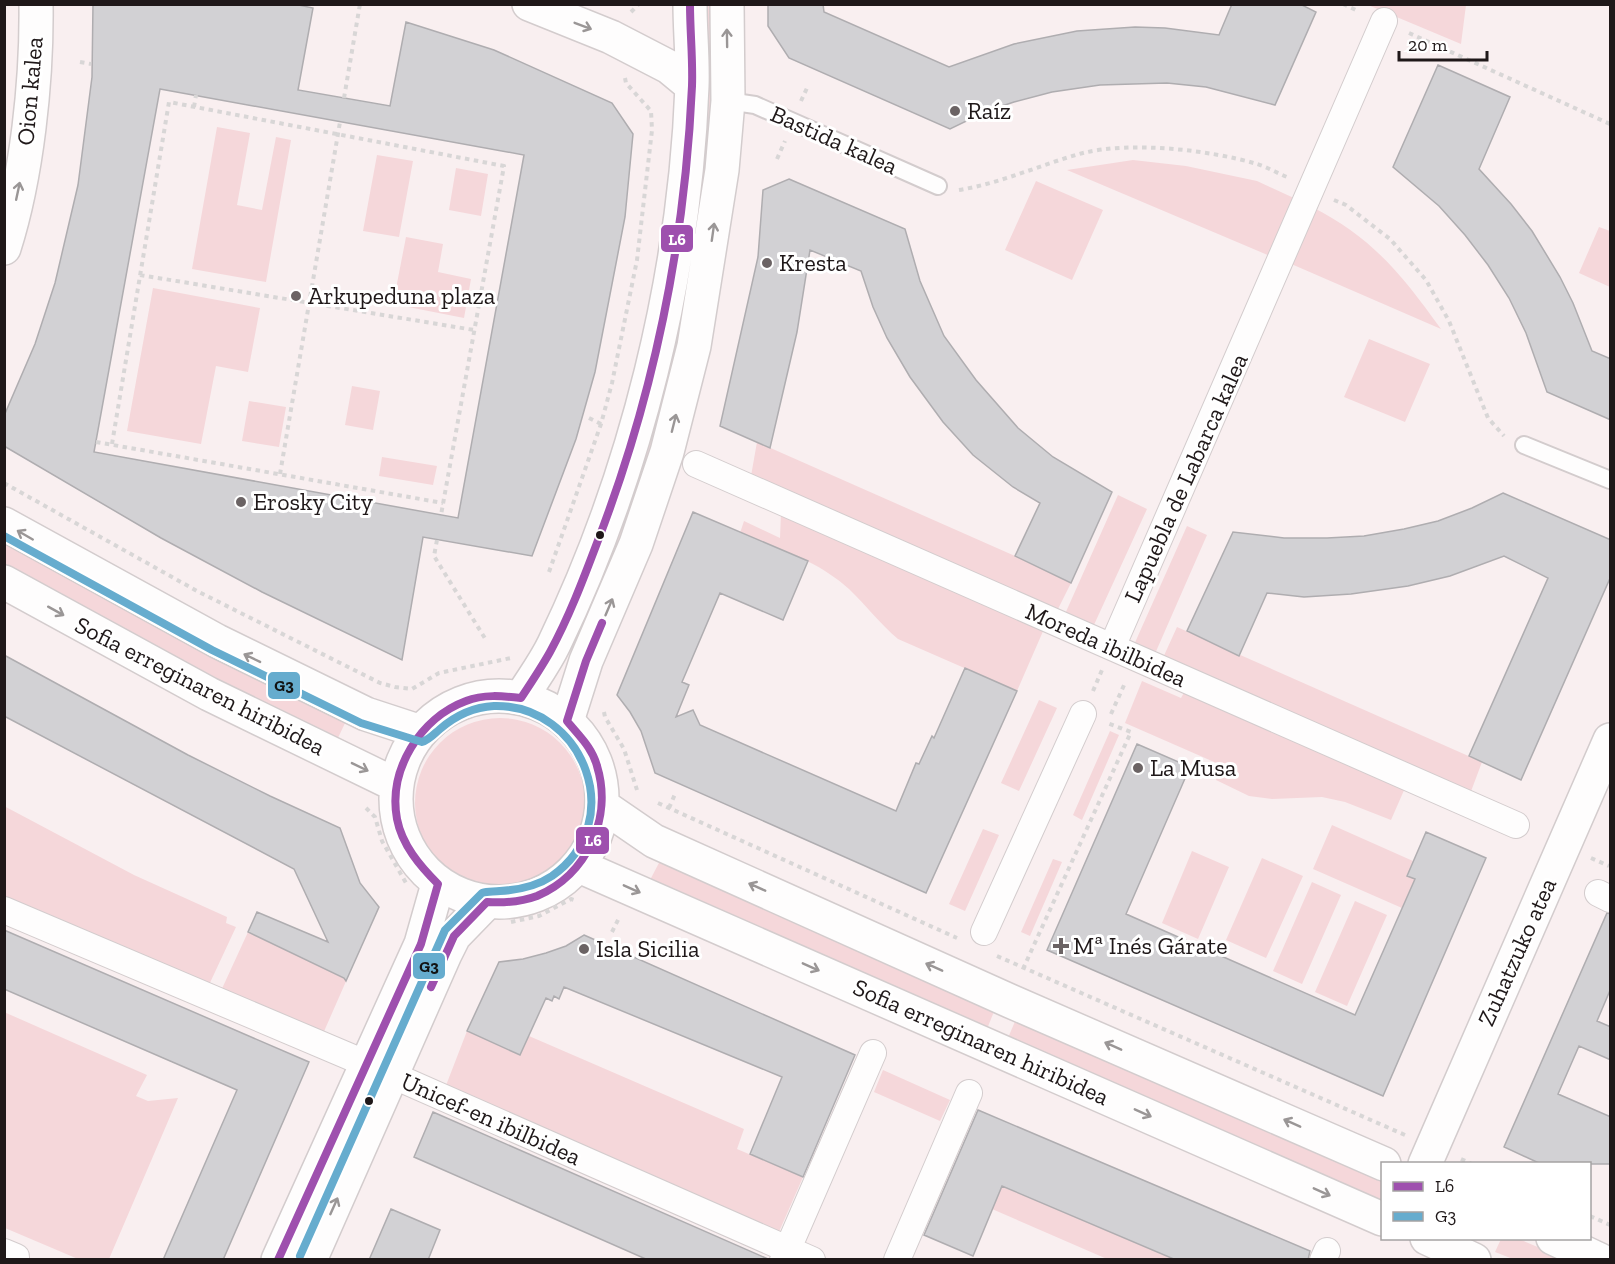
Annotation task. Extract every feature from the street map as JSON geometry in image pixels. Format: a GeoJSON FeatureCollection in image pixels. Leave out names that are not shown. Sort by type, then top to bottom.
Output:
{"type":"FeatureCollection","features":[{"type":"Feature","properties":{"kind":"main road","name":"Oion kalea"},"geometry":{"type":"LineString","coordinates":[[4,248],[25,158],[35,60],[36,4]]}},
{"type":"Feature","properties":{"kind":"main road"},"geometry":{"type":"LineString","coordinates":[[529,4],[621,42],[669,67],[692,86]]}},
{"type":"Feature","properties":{"kind":"main road"},"geometry":{"type":"LineString","coordinates":[[521,698],[554,646],[598,538],[634,438],[654,360],[679,227],[692,86],[690,4]]}},
{"type":"Feature","properties":{"kind":"main road"},"geometry":{"type":"LineString","coordinates":[[567,721],[586,661],[636,544],[667,452],[694,346],[722,170],[728,101],[727,4]]}},
{"type":"Feature","properties":{"kind":"main road","name":"Sofia erreginaren hiribidea"},"geometry":{"type":"LineString","coordinates":[[4,524],[217,640],[366,714],[421,732]]}},
{"type":"Feature","properties":{"kind":"main road","name":"Sofia erreginaren hiribidea"},"geometry":{"type":"LineString","coordinates":[[4,582],[209,694],[396,785]]}},
{"type":"Feature","properties":{"kind":"main road"},"geometry":{"type":"LineString","coordinates":[[278,1260],[379,1070],[454,936],[512,903],[537,896],[560,884],[579,866],[596,837],[603,806],[600,774],[587,745],[567,721],[545,706],[521,698],[493,696],[466,701],[441,713],[421,732],[406,755],[396,785],[396,810],[403,838],[418,863],[423,887],[420,944],[379,1070],[310,1260]]}},
{"type":"Feature","properties":{"kind":"main road","name":"Zuhatzuko atea"},"geometry":{"type":"LineString","coordinates":[[1428,1155],[1611,740]]}},
{"type":"Feature","properties":{"kind":"main road","name":"Sofia erreginaren hiribidea"},"geometry":{"type":"LineString","coordinates":[[603,806],[654,841],[1381,1163]]}},
{"type":"Feature","properties":{"kind":"main road","name":"Sofia erreginaren hiribidea"},"geometry":{"type":"LineString","coordinates":[[579,866],[1381,1218]]}},
{"type":"Feature","properties":{"kind":"main road"},"geometry":{"type":"LineString","coordinates":[[423,887],[461,896],[495,913]]}},
{"type":"Feature","properties":{"kind":"main road"},"geometry":{"type":"LineString","coordinates":[[1429,1240],[1474,1260]]}},
{"type":"Feature","properties":{"kind":"main road"},"geometry":{"type":"LineString","coordinates":[[1555,1240],[1600,1260]]}},
{"type":"Feature","properties":{"kind":"street","name":"Lapuebla de Labarca kalea"},"geometry":{"type":"LineString","coordinates":[[1112,647],[1384,21]]}},
{"type":"Feature","properties":{"kind":"street","name":"Moreda ibilbidea"},"geometry":{"type":"LineString","coordinates":[[696,464],[1516,825]]}},
{"type":"Feature","properties":{"kind":"street"},"geometry":{"type":"LineString","coordinates":[[988,943],[1082,717]]}},
{"type":"Feature","properties":{"kind":"street","name":"Unicef-en ibilbidea"},"geometry":{"type":"LineString","coordinates":[[4,910],[379,1070],[785,1254],[812,1260]]}},
{"type":"Feature","properties":{"kind":"street"},"geometry":{"type":"LineString","coordinates":[[785,1254],[873,1053]]}},
{"type":"Feature","properties":{"kind":"street"},"geometry":{"type":"LineString","coordinates":[[897,1260],[969,1094]]}},
{"type":"Feature","properties":{"kind":"street"},"geometry":{"type":"LineString","coordinates":[[4,1252],[16,1257],[16,1260]]}},
{"type":"Feature","properties":{"kind":"lane","name":"Bastida kalea"},"geometry":{"type":"LineString","coordinates":[[728,101],[755,105],[938,186]]}},
{"type":"Feature","properties":{"kind":"lane"},"geometry":{"type":"LineString","coordinates":[[1524,445],[1611,480]]}},
{"type":"Feature","properties":{"kind":"path"},"geometry":{"type":"LineString","coordinates":[[344,98],[360,4]]}},
{"type":"Feature","properties":{"kind":"path"},"geometry":{"type":"LineString","coordinates":[[547,579],[607,404],[637,260],[652,130],[651,111],[626,83],[621,42],[622,21],[639,4]]}},
{"type":"Feature","properties":{"kind":"path"},"geometry":{"type":"LineString","coordinates":[[1343,4],[1611,124]]}},
{"type":"Feature","properties":{"kind":"path"},"geometry":{"type":"LineString","coordinates":[[80,62],[91,64]]}},
{"type":"Feature","properties":{"kind":"path"},"geometry":{"type":"LineString","coordinates":[[194,107],[196,95]]}},
{"type":"Feature","properties":{"kind":"path"},"geometry":{"type":"LineString","coordinates":[[112,444],[169,102],[504,166],[441,515]]}},
{"type":"Feature","properties":{"kind":"path"},"geometry":{"type":"LineString","coordinates":[[280,474],[340,122]]}},
{"type":"Feature","properties":{"kind":"path"},"geometry":{"type":"LineString","coordinates":[[140,275],[474,330]]}},
{"type":"Feature","properties":{"kind":"path"},"geometry":{"type":"LineString","coordinates":[[96,442],[443,502]]}},
{"type":"Feature","properties":{"kind":"path"},"geometry":{"type":"LineString","coordinates":[[4,483],[197,591],[380,683],[412,689],[439,673],[513,657],[519,645],[546,658]]}},
{"type":"Feature","properties":{"kind":"path"},"geometry":{"type":"LineString","coordinates":[[437,540],[434,556],[486,640]]}},
{"type":"Feature","properties":{"kind":"path"},"geometry":{"type":"LineString","coordinates":[[1112,647],[1082,717],[1105,728],[1130,673]]}},
{"type":"Feature","properties":{"kind":"path"},"geometry":{"type":"LineString","coordinates":[[603,709],[605,717],[624,749],[638,793]]}},
{"type":"Feature","properties":{"kind":"path"},"geometry":{"type":"LineString","coordinates":[[1010,1000],[1131,732],[1107,723]]}},
{"type":"Feature","properties":{"kind":"path"},"geometry":{"type":"LineString","coordinates":[[638,830],[652,800],[959,939]]}},
{"type":"Feature","properties":{"kind":"path"},"geometry":{"type":"LineString","coordinates":[[360,805],[368,809],[375,817],[382,841],[406,884],[423,887]]}},
{"type":"Feature","properties":{"kind":"path"},"geometry":{"type":"LineString","coordinates":[[495,913],[539,916],[571,899],[581,903]]}},
{"type":"Feature","properties":{"kind":"path"},"geometry":{"type":"LineString","coordinates":[[988,943],[1024,969],[1428,1155],[1462,1162]]}},
{"type":"Feature","properties":{"kind":"path"},"geometry":{"type":"LineString","coordinates":[[1591,1216],[1611,1225]]}},
{"type":"Feature","properties":{"kind":"shaded area"},"geometry":{"type":"Polygon","coordinates":[[[705,5],[713,5],[715,65],[710,152],[666,426],[582,643],[571,638],[603,571],[654,427],[673,351],[697,213],[705,5]]]}},
{"type":"Feature","properties":{"kind":"shaded area"},"geometry":{"type":"Polygon","coordinates":[[[1368,5],[1466,5],[1461,44],[1368,5]]]}},
{"type":"Feature","properties":{"kind":"shaded area"},"geometry":{"type":"Polygon","coordinates":[[[217,127],[250,133],[237,205],[262,210],[276,137],[291,140],[266,282],[192,269],[217,127]]]}},
{"type":"Feature","properties":{"kind":"shaded area"},"geometry":{"type":"Polygon","coordinates":[[[377,155],[413,161],[399,237],[363,231],[377,155]]]}},
{"type":"Feature","properties":{"kind":"shaded area"},"geometry":{"type":"Polygon","coordinates":[[[1133,160],[1186,166],[1257,181],[1296,199],[1270,256],[1067,170],[1133,160]]]}},
{"type":"Feature","properties":{"kind":"shaded area"},"geometry":{"type":"Polygon","coordinates":[[[456,168],[488,174],[481,216],[449,210],[456,168]]]}},
{"type":"Feature","properties":{"kind":"shaded area"},"geometry":{"type":"Polygon","coordinates":[[[1036,181],[1103,210],[1072,280],[1005,250],[1036,181]]]}},
{"type":"Feature","properties":{"kind":"shaded area"},"geometry":{"type":"Polygon","coordinates":[[[1312,207],[1352,232],[1385,259],[1441,329],[1289,263],[1312,207]]]}},
{"type":"Feature","properties":{"kind":"shaded area"},"geometry":{"type":"Polygon","coordinates":[[[1599,227],[1610,231],[1610,287],[1579,273],[1599,227]]]}},
{"type":"Feature","properties":{"kind":"shaded area"},"geometry":{"type":"Polygon","coordinates":[[[406,237],[443,244],[438,272],[471,279],[464,318],[393,304],[406,237]]]}},
{"type":"Feature","properties":{"kind":"shaded area"},"geometry":{"type":"Polygon","coordinates":[[[153,288],[260,308],[248,372],[216,366],[201,444],[127,431],[153,288]]]}},
{"type":"Feature","properties":{"kind":"shaded area"},"geometry":{"type":"Polygon","coordinates":[[[1369,339],[1430,364],[1405,422],[1344,397],[1369,339]]]}},
{"type":"Feature","properties":{"kind":"shaded area"},"geometry":{"type":"Polygon","coordinates":[[[352,386],[380,391],[373,430],[345,425],[352,386]]]}},
{"type":"Feature","properties":{"kind":"shaded area"},"geometry":{"type":"Polygon","coordinates":[[[249,401],[286,407],[279,447],[242,441],[249,401]]]}},
{"type":"Feature","properties":{"kind":"shaded area"},"geometry":{"type":"Polygon","coordinates":[[[757,442],[1071,583],[1056,613],[751,476],[757,442]]]}},
{"type":"Feature","properties":{"kind":"shaded area"},"geometry":{"type":"Polygon","coordinates":[[[382,457],[437,466],[433,485],[379,476],[382,457]]]}},
{"type":"Feature","properties":{"kind":"shaded area"},"geometry":{"type":"Polygon","coordinates":[[[1118,495],[1147,509],[1093,627],[1065,614],[1118,495]]]}},
{"type":"Feature","properties":{"kind":"shaded area"},"geometry":{"type":"Polygon","coordinates":[[[781,513],[1044,629],[1017,691],[898,639],[837,579],[797,556],[740,533],[744,521],[780,538],[781,513]]]}},
{"type":"Feature","properties":{"kind":"shaded area"},"geometry":{"type":"Polygon","coordinates":[[[1187,526],[1207,535],[1154,656],[1133,647],[1187,526]]]}},
{"type":"Feature","properties":{"kind":"shaded area"},"geometry":{"type":"Polygon","coordinates":[[[4,542],[346,721],[337,740],[45,590],[5,566],[4,542]]]}},
{"type":"Feature","properties":{"kind":"shaded area"},"geometry":{"type":"Polygon","coordinates":[[[1177,627],[1482,762],[1470,794],[1162,660],[1177,627]]]}},
{"type":"Feature","properties":{"kind":"shaded area"},"geometry":{"type":"Polygon","coordinates":[[[1142,681],[1181,698],[1186,689],[1405,788],[1391,820],[1345,802],[1322,797],[1272,799],[1249,796],[1216,780],[1221,765],[1125,723],[1142,681]]]}},
{"type":"Feature","properties":{"kind":"shaded area"},"geometry":{"type":"Polygon","coordinates":[[[1039,700],[1057,708],[1019,791],[1001,783],[1039,700]]]}},
{"type":"Feature","properties":{"kind":"shaded area"},"geometry":{"type":"Polygon","coordinates":[[[500,718],[517,719],[533,724],[560,743],[579,770],[584,786],[584,820],[579,836],[560,863],[533,882],[517,887],[500,888],[483,887],[467,882],[440,863],[421,836],[416,820],[415,803],[416,786],[421,770],[440,743],[467,724],[483,719],[500,718]]]}},
{"type":"Feature","properties":{"kind":"shaded area"},"geometry":{"type":"Polygon","coordinates":[[[1110,731],[1119,735],[1082,820],[1073,815],[1110,731]]]}},
{"type":"Feature","properties":{"kind":"shaded area"},"geometry":{"type":"Polygon","coordinates":[[[4,806],[134,875],[227,917],[226,923],[236,927],[208,987],[5,897],[4,806]]]}},
{"type":"Feature","properties":{"kind":"shaded area"},"geometry":{"type":"Polygon","coordinates":[[[1332,825],[1413,861],[1407,876],[1415,879],[1402,908],[1313,869],[1332,825]]]}},
{"type":"Feature","properties":{"kind":"shaded area"},"geometry":{"type":"Polygon","coordinates":[[[983,829],[999,835],[965,911],[949,904],[983,829]]]}},
{"type":"Feature","properties":{"kind":"shaded area"},"geometry":{"type":"Polygon","coordinates":[[[1192,851],[1229,867],[1198,939],[1162,923],[1192,851]]]}},
{"type":"Feature","properties":{"kind":"shaded area"},"geometry":{"type":"Polygon","coordinates":[[[1262,858],[1303,876],[1266,958],[1226,940],[1262,858]]]}},
{"type":"Feature","properties":{"kind":"shaded area"},"geometry":{"type":"Polygon","coordinates":[[[1053,859],[1062,862],[1030,936],[1021,932],[1053,859]]]}},
{"type":"Feature","properties":{"kind":"shaded area"},"geometry":{"type":"Polygon","coordinates":[[[660,861],[995,1009],[987,1029],[650,880],[660,861]]]}},
{"type":"Feature","properties":{"kind":"shaded area"},"geometry":{"type":"Polygon","coordinates":[[[1312,882],[1341,895],[1302,984],[1273,971],[1312,882]]]}},
{"type":"Feature","properties":{"kind":"shaded area"},"geometry":{"type":"Polygon","coordinates":[[[1355,901],[1387,915],[1347,1006],[1315,992],[1355,901]]]}},
{"type":"Feature","properties":{"kind":"shaded area"},"geometry":{"type":"Polygon","coordinates":[[[248,932],[347,979],[322,1036],[220,993],[248,932]]]}},
{"type":"Feature","properties":{"kind":"shaded area"},"geometry":{"type":"Polygon","coordinates":[[[4,1012],[147,1075],[136,1096],[148,1101],[178,1098],[109,1259],[78,1259],[5,1228],[4,1012]]]}},
{"type":"Feature","properties":{"kind":"shaded area"},"geometry":{"type":"Polygon","coordinates":[[[1016,1019],[1381,1178],[1381,1203],[1008,1038],[1016,1019]]]}},
{"type":"Feature","properties":{"kind":"shaded area"},"geometry":{"type":"Polygon","coordinates":[[[467,1031],[520,1055],[529,1036],[744,1129],[737,1149],[803,1177],[778,1234],[445,1088],[467,1031]]]}},
{"type":"Feature","properties":{"kind":"shaded area"},"geometry":{"type":"Polygon","coordinates":[[[883,1070],[950,1100],[940,1121],[874,1092],[883,1070]]]}},
{"type":"Feature","properties":{"kind":"shaded area"},"geometry":{"type":"Polygon","coordinates":[[[1002,1186],[1176,1259],[1107,1259],[992,1209],[1002,1186]]]}},
{"type":"Feature","properties":{"kind":"shaded area"},"geometry":{"type":"Polygon","coordinates":[[[1501,1240],[1521,1240],[1566,1259],[1513,1259],[1495,1252],[1501,1240]]]}},
{"type":"Feature","properties":{"kind":"building"},"geometry":{"type":"Polygon","coordinates":[[[93,4],[294,4],[313,8],[298,90],[390,106],[406,22],[494,50],[612,103],[633,134],[625,217],[595,372],[576,439],[532,556],[423,537],[402,660],[262,592],[161,538],[4,446],[4,416],[35,344],[55,283],[78,185],[92,77],[93,4]],[[160,89],[94,452],[458,518],[524,155],[160,89]]]}},
{"type":"Feature","properties":{"kind":"building"},"geometry":{"type":"Polygon","coordinates":[[[768,4],[823,4],[824,12],[949,67],[1014,44],[1077,31],[1135,27],[1165,28],[1219,35],[1232,4],[1300,4],[1316,12],[1275,105],[1206,87],[1167,83],[1100,85],[1052,92],[1014,102],[987,111],[950,129],[789,58],[768,26],[768,4]]]}},
{"type":"Feature","properties":{"kind":"building"},"geometry":{"type":"Polygon","coordinates":[[[1438,65],[1510,97],[1479,169],[1532,231],[1573,303],[1592,351],[1611,359],[1611,420],[1547,392],[1526,333],[1509,298],[1488,265],[1439,206],[1393,167],[1438,65]]]}},
{"type":"Feature","properties":{"kind":"building"},"geometry":{"type":"Polygon","coordinates":[[[789,179],[905,229],[920,281],[944,336],[976,380],[1018,428],[1053,457],[1112,492],[1071,583],[1015,556],[1040,503],[1013,487],[973,455],[943,422],[910,377],[887,338],[873,307],[861,271],[810,250],[797,332],[770,448],[720,426],[758,257],[763,190],[789,179]]]}},
{"type":"Feature","properties":{"kind":"building"},"geometry":{"type":"Polygon","coordinates":[[[1503,493],[1611,540],[1611,576],[1521,780],[1469,756],[1548,578],[1504,556],[1450,576],[1408,586],[1351,594],[1304,597],[1267,593],[1239,656],[1187,631],[1233,532],[1284,538],[1364,536],[1438,521],[1503,493]]]}},
{"type":"Feature","properties":{"kind":"building"},"geometry":{"type":"Polygon","coordinates":[[[693,512],[808,561],[783,620],[720,593],[682,682],[689,685],[676,717],[693,710],[700,725],[896,811],[916,763],[919,764],[932,736],[934,738],[965,668],[1017,691],[926,893],[655,773],[641,731],[617,695],[693,512]]]}},
{"type":"Feature","properties":{"kind":"building"},"geometry":{"type":"Polygon","coordinates":[[[4,655],[188,755],[340,828],[360,883],[379,907],[346,981],[248,932],[257,912],[328,942],[294,869],[4,716],[4,655]]]}},
{"type":"Feature","properties":{"kind":"building"},"geometry":{"type":"Polygon","coordinates":[[[1137,744],[1190,767],[1126,914],[1355,1015],[1415,879],[1407,876],[1426,832],[1486,858],[1383,1096],[1047,950],[1137,744]]]}},
{"type":"Feature","properties":{"kind":"building"},"geometry":{"type":"Polygon","coordinates":[[[1607,913],[1611,914],[1611,988],[1597,1021],[1611,1027],[1611,1060],[1579,1046],[1558,1094],[1611,1117],[1611,1164],[1537,1162],[1504,1147],[1607,913]]]}},
{"type":"Feature","properties":{"kind":"building"},"geometry":{"type":"Polygon","coordinates":[[[4,930],[309,1062],[223,1260],[163,1260],[237,1090],[4,989],[4,930]]]}},
{"type":"Feature","properties":{"kind":"building"},"geometry":{"type":"Polygon","coordinates":[[[584,935],[855,1055],[803,1177],[750,1154],[782,1077],[564,987],[559,999],[554,996],[552,1001],[546,998],[520,1055],[467,1031],[499,962],[546,953],[566,946],[584,935]]]}},
{"type":"Feature","properties":{"kind":"building"},"geometry":{"type":"Polygon","coordinates":[[[978,1110],[1310,1251],[1308,1260],[1176,1260],[1002,1186],[973,1256],[924,1235],[978,1110]]]}},
{"type":"Feature","properties":{"kind":"building"},"geometry":{"type":"Polygon","coordinates":[[[433,1112],[768,1260],[648,1260],[414,1157],[433,1112]]]}},
{"type":"Feature","properties":{"kind":"building"},"geometry":{"type":"Polygon","coordinates":[[[391,1209],[440,1230],[428,1260],[369,1260],[391,1209]]]}},
{"type":"Feature","properties":{"kind":"transit line","name":"L6"},"geometry":{"type":"LineString","coordinates":[[278,1260],[421,944],[438,884],[413,855],[399,829],[395,801],[403,765],[411,748],[422,733],[449,709],[479,697],[521,698],[547,658],[563,625],[617,488],[650,376],[674,261],[682,203],[692,86],[690,4]]}},
{"type":"Feature","properties":{"kind":"transit line","name":"G3"},"geometry":{"type":"LineString","coordinates":[[4,536],[212,650],[361,723],[422,742],[452,720],[472,710],[494,706],[525,711],[552,724],[572,745],[586,770],[591,798],[588,826],[575,853],[552,876],[534,885],[482,893],[445,930],[300,1256]]}},
{"type":"Feature","properties":{"kind":"transit line","name":"L6"},"geometry":{"type":"LineString","coordinates":[[431,987],[454,936],[487,902],[525,900],[555,887],[570,874],[592,843],[601,805],[601,786],[597,766],[585,742],[567,721],[586,661],[602,623]]}},
{"type":"Feature","properties":{"kind":"place","name":"Raíz"},"geometry":{"type":"Point","coordinates":[955,111]}},
{"type":"Feature","properties":{"kind":"place","name":"Kresta"},"geometry":{"type":"Point","coordinates":[767,263]}},
{"type":"Feature","properties":{"kind":"place","name":"Arkupeduna plaza"},"geometry":{"type":"Point","coordinates":[296,296]}},
{"type":"Feature","properties":{"kind":"place","name":"Erosky City"},"geometry":{"type":"Point","coordinates":[241,502]}},
{"type":"Feature","properties":{"kind":"place","name":"La Musa"},"geometry":{"type":"Point","coordinates":[1138,768]}},
{"type":"Feature","properties":{"kind":"place","name":"Mª Inés Gárate"},"geometry":{"type":"Point","coordinates":[1061,946]}},
{"type":"Feature","properties":{"kind":"place","name":"Isla Sicilia"},"geometry":{"type":"Point","coordinates":[584,949]}}]}
